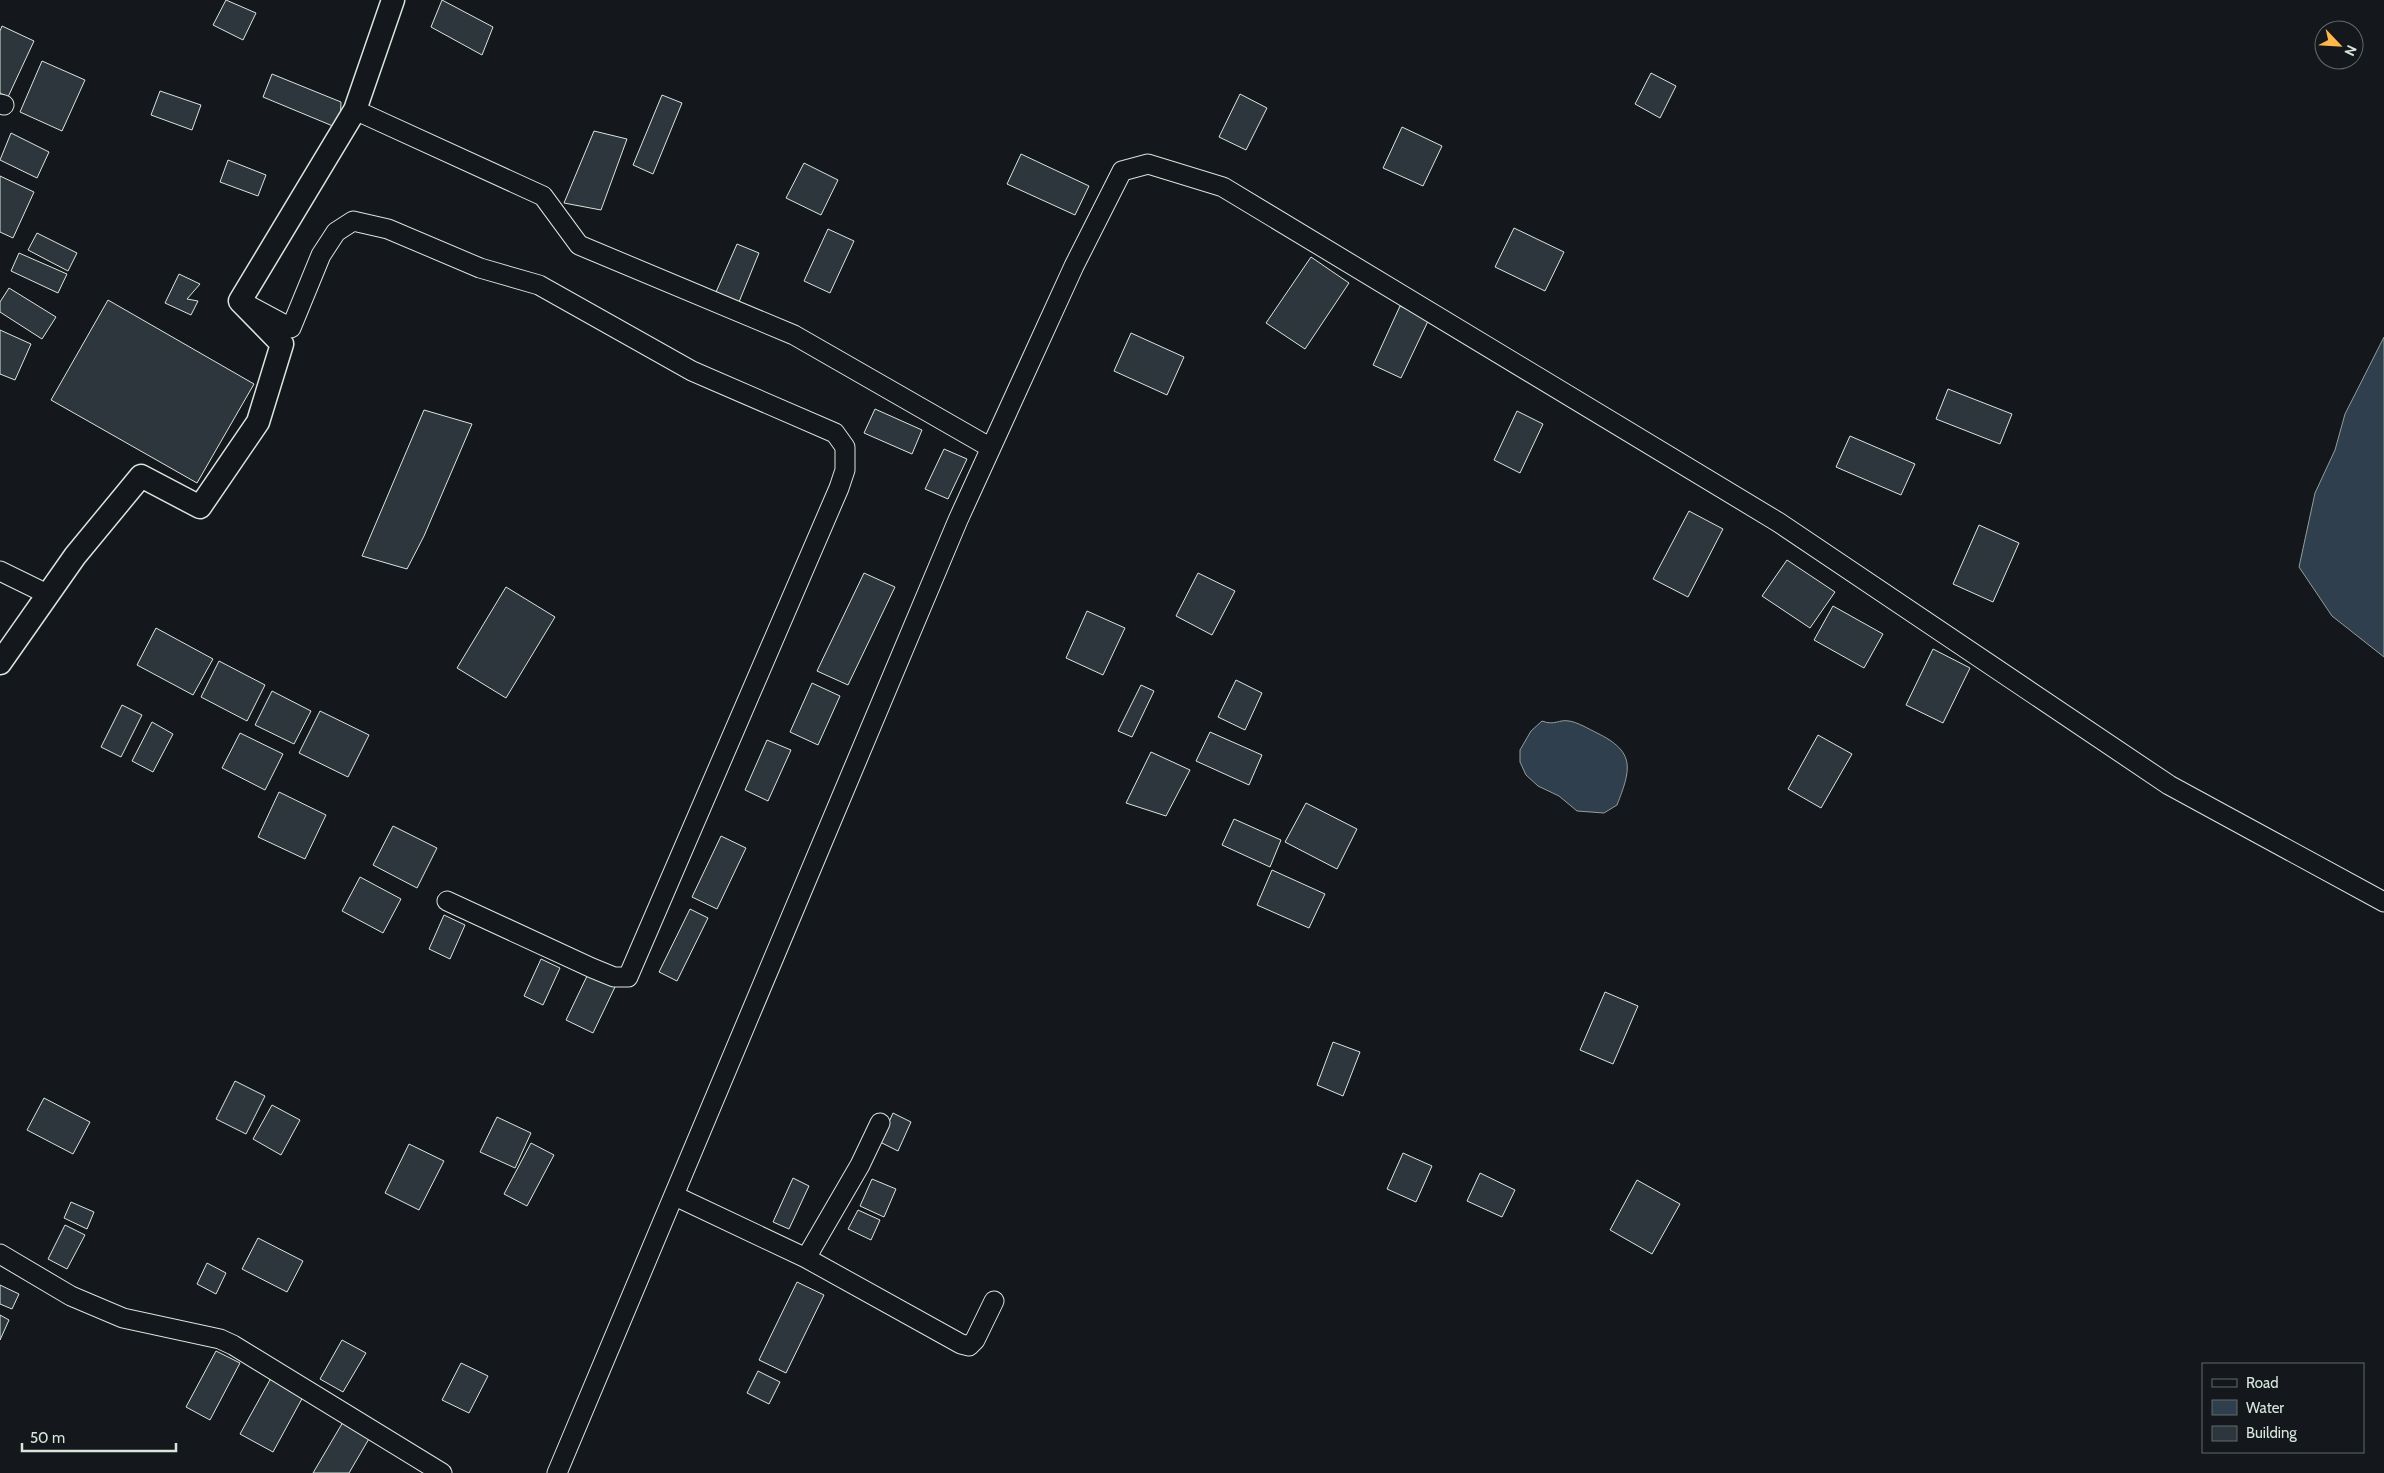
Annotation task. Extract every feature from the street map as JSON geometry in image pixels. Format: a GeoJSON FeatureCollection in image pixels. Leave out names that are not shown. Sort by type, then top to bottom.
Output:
{"type":"FeatureCollection","features":[{"type":"Feature","properties":{"kind":"street"},"geometry":{"type":"LineString","coordinates":[[240,301],[355,110],[393,0]]}},
{"type":"Feature","properties":{"kind":"street"},"geometry":{"type":"LineString","coordinates":[[355,110],[543,196],[579,245],[794,335],[991,448]]}},
{"type":"Feature","properties":{"kind":"street"},"geometry":{"type":"LineString","coordinates":[[557,1473],[950,538],[1074,266],[1122,171],[1148,164],[1223,187],[1778,522],[2169,785],[2384,902]]}},
{"type":"Feature","properties":{"kind":"street"},"geometry":{"type":"LineString","coordinates":[[240,301],[292,328],[321,254],[336,232],[353,221],[388,229],[480,268],[539,285],[692,370],[835,433],[845,447],[845,470],[839,488],[628,977],[614,977],[592,968],[446,901]]}},
{"type":"Feature","properties":{"kind":"street"},"geometry":{"type":"LineString","coordinates":[[0,662],[47,594],[141,476],[200,507],[258,422],[282,344],[240,301]]}},
{"type":"Feature","properties":{"kind":"street"},"geometry":{"type":"LineString","coordinates":[[0,571],[47,594]]}},
{"type":"Feature","properties":{"kind":"street"},"geometry":{"type":"LineString","coordinates":[[806,1258],[860,1165],[880,1123]]}},
{"type":"Feature","properties":{"kind":"street"},"geometry":{"type":"LineString","coordinates":[[675,1196],[806,1258],[961,1344],[969,1346],[975,1340],[994,1301]]}},
{"type":"Feature","properties":{"kind":"street"},"geometry":{"type":"LineString","coordinates":[[0,1254],[71,1296],[123,1318],[220,1339],[234,1345],[442,1473]]}},
{"type":"Feature","properties":{"kind":"water"},"geometry":{"type":"Polygon","coordinates":[[[2384,337],[2384,657],[2332,616],[2299,567],[2315,493],[2335,450],[2345,414],[2384,337]]]}},
{"type":"Feature","properties":{"kind":"water"},"geometry":{"type":"Polygon","coordinates":[[[1542,721],[1550,723],[1566,721],[1576,723],[1610,740],[1619,747],[1627,763],[1627,771],[1617,805],[1604,813],[1577,811],[1559,796],[1538,786],[1526,775],[1520,762],[1520,750],[1531,731],[1542,721]]]}},
{"type":"Feature","properties":{"kind":"building"},"geometry":{"type":"Polygon","coordinates":[[[226,0],[256,13],[243,40],[213,25],[226,0]]]}},
{"type":"Feature","properties":{"kind":"building"},"geometry":{"type":"Polygon","coordinates":[[[442,0],[493,27],[482,55],[431,27],[442,0]]]}},
{"type":"Feature","properties":{"kind":"building"},"geometry":{"type":"Polygon","coordinates":[[[2,26],[34,41],[8,97],[0,93],[0,31],[2,26]]]}},
{"type":"Feature","properties":{"kind":"building"},"geometry":{"type":"Polygon","coordinates":[[[42,61],[85,80],[62,131],[20,112],[42,61]]]}},
{"type":"Feature","properties":{"kind":"building"},"geometry":{"type":"Polygon","coordinates":[[[1651,73],[1676,86],[1660,118],[1635,104],[1651,73]]]}},
{"type":"Feature","properties":{"kind":"building"},"geometry":{"type":"Polygon","coordinates":[[[272,74],[341,102],[340,129],[263,97],[272,74]]]}},
{"type":"Feature","properties":{"kind":"building"},"geometry":{"type":"Polygon","coordinates":[[[160,91],[201,105],[192,130],[151,115],[160,91]]]}},
{"type":"Feature","properties":{"kind":"building"},"geometry":{"type":"Polygon","coordinates":[[[1240,94],[1267,108],[1246,150],[1219,137],[1240,94]]]}},
{"type":"Feature","properties":{"kind":"building"},"geometry":{"type":"Polygon","coordinates":[[[662,95],[682,103],[653,174],[633,165],[662,95]]]}},
{"type":"Feature","properties":{"kind":"building"},"geometry":{"type":"Polygon","coordinates":[[[1402,127],[1442,146],[1423,186],[1383,168],[1402,127]]]}},
{"type":"Feature","properties":{"kind":"building"},"geometry":{"type":"Polygon","coordinates":[[[594,131],[627,139],[601,210],[564,203],[594,131]]]}},
{"type":"Feature","properties":{"kind":"building"},"geometry":{"type":"Polygon","coordinates":[[[11,133],[49,152],[37,178],[0,160],[11,133]]]}},
{"type":"Feature","properties":{"kind":"building"},"geometry":{"type":"Polygon","coordinates":[[[1021,154],[1089,186],[1075,215],[1007,184],[1021,154]]]}},
{"type":"Feature","properties":{"kind":"building"},"geometry":{"type":"Polygon","coordinates":[[[228,160],[266,175],[258,196],[220,182],[228,160]]]}},
{"type":"Feature","properties":{"kind":"building"},"geometry":{"type":"Polygon","coordinates":[[[804,163],[838,180],[821,215],[786,198],[804,163]]]}},
{"type":"Feature","properties":{"kind":"building"},"geometry":{"type":"Polygon","coordinates":[[[0,176],[34,192],[13,238],[0,232],[0,176]]]}},
{"type":"Feature","properties":{"kind":"building"},"geometry":{"type":"Polygon","coordinates":[[[1514,228],[1564,252],[1545,291],[1495,267],[1514,228]]]}},
{"type":"Feature","properties":{"kind":"building"},"geometry":{"type":"Polygon","coordinates":[[[828,229],[854,241],[830,293],[804,281],[828,229]]]}},
{"type":"Feature","properties":{"kind":"building"},"geometry":{"type":"Polygon","coordinates":[[[37,233],[77,253],[68,271],[28,250],[37,233]]]}},
{"type":"Feature","properties":{"kind":"building"},"geometry":{"type":"Polygon","coordinates":[[[737,244],[759,253],[739,302],[716,292],[737,244]]]}},
{"type":"Feature","properties":{"kind":"building"},"geometry":{"type":"Polygon","coordinates":[[[19,253],[67,274],[58,293],[11,271],[19,253]]]}},
{"type":"Feature","properties":{"kind":"building"},"geometry":{"type":"Polygon","coordinates":[[[1311,257],[1349,283],[1305,349],[1266,323],[1311,257]]]}},
{"type":"Feature","properties":{"kind":"building"},"geometry":{"type":"Polygon","coordinates":[[[179,274],[200,284],[187,299],[198,301],[191,315],[165,303],[179,274]]]}},
{"type":"Feature","properties":{"kind":"building"},"geometry":{"type":"Polygon","coordinates":[[[9,288],[56,317],[42,339],[0,312],[0,302],[9,288]]]}},
{"type":"Feature","properties":{"kind":"building"},"geometry":{"type":"Polygon","coordinates":[[[108,300],[254,384],[197,483],[51,400],[108,300]]]}},
{"type":"Feature","properties":{"kind":"building"},"geometry":{"type":"Polygon","coordinates":[[[1400,306],[1429,319],[1401,378],[1373,365],[1400,306]]]}},
{"type":"Feature","properties":{"kind":"building"},"geometry":{"type":"Polygon","coordinates":[[[0,330],[31,344],[15,380],[0,374],[0,330]]]}},
{"type":"Feature","properties":{"kind":"building"},"geometry":{"type":"Polygon","coordinates":[[[1131,333],[1184,357],[1167,395],[1114,371],[1131,333]]]}},
{"type":"Feature","properties":{"kind":"building"},"geometry":{"type":"Polygon","coordinates":[[[1948,389],[2012,414],[2000,444],[1936,419],[1948,389]]]}},
{"type":"Feature","properties":{"kind":"building"},"geometry":{"type":"Polygon","coordinates":[[[875,409],[922,430],[912,454],[864,433],[875,409]]]}},
{"type":"Feature","properties":{"kind":"building"},"geometry":{"type":"Polygon","coordinates":[[[424,410],[472,424],[424,536],[407,569],[362,556],[424,410]]]}},
{"type":"Feature","properties":{"kind":"building"},"geometry":{"type":"Polygon","coordinates":[[[1517,411],[1543,424],[1520,473],[1494,460],[1517,411]]]}},
{"type":"Feature","properties":{"kind":"building"},"geometry":{"type":"Polygon","coordinates":[[[1850,436],[1915,464],[1901,495],[1836,467],[1850,436]]]}},
{"type":"Feature","properties":{"kind":"building"},"geometry":{"type":"Polygon","coordinates":[[[944,449],[967,459],[948,499],[925,489],[944,449]]]}},
{"type":"Feature","properties":{"kind":"building"},"geometry":{"type":"Polygon","coordinates":[[[1689,511],[1723,529],[1688,597],[1653,579],[1689,511]]]}},
{"type":"Feature","properties":{"kind":"building"},"geometry":{"type":"Polygon","coordinates":[[[1979,525],[2019,543],[1993,602],[1953,584],[1979,525]]]}},
{"type":"Feature","properties":{"kind":"building"},"geometry":{"type":"Polygon","coordinates":[[[1787,560],[1835,592],[1810,628],[1762,596],[1787,560]]]}},
{"type":"Feature","properties":{"kind":"building"},"geometry":{"type":"Polygon","coordinates":[[[864,573],[895,587],[848,685],[817,671],[864,573]]]}},
{"type":"Feature","properties":{"kind":"building"},"geometry":{"type":"Polygon","coordinates":[[[1198,573],[1235,591],[1212,635],[1176,616],[1198,573]]]}},
{"type":"Feature","properties":{"kind":"building"},"geometry":{"type":"Polygon","coordinates":[[[506,587],[555,617],[506,698],[457,668],[506,587]]]}},
{"type":"Feature","properties":{"kind":"building"},"geometry":{"type":"Polygon","coordinates":[[[1833,606],[1883,634],[1864,668],[1814,640],[1833,606]]]}},
{"type":"Feature","properties":{"kind":"building"},"geometry":{"type":"Polygon","coordinates":[[[1087,611],[1125,628],[1103,675],[1066,658],[1087,611]]]}},
{"type":"Feature","properties":{"kind":"building"},"geometry":{"type":"Polygon","coordinates":[[[156,628],[213,659],[193,695],[137,665],[156,628]]]}},
{"type":"Feature","properties":{"kind":"building"},"geometry":{"type":"Polygon","coordinates":[[[1933,649],[1970,668],[1943,723],[1906,705],[1933,649]]]}},
{"type":"Feature","properties":{"kind":"building"},"geometry":{"type":"Polygon","coordinates":[[[219,661],[265,685],[247,721],[201,697],[219,661]]]}},
{"type":"Feature","properties":{"kind":"building"},"geometry":{"type":"Polygon","coordinates":[[[1236,680],[1262,693],[1245,730],[1218,717],[1236,680]]]}},
{"type":"Feature","properties":{"kind":"building"},"geometry":{"type":"Polygon","coordinates":[[[812,683],[840,696],[818,745],[790,732],[812,683]]]}},
{"type":"Feature","properties":{"kind":"building"},"geometry":{"type":"Polygon","coordinates":[[[1141,685],[1154,691],[1132,737],[1118,731],[1141,685]]]}},
{"type":"Feature","properties":{"kind":"building"},"geometry":{"type":"Polygon","coordinates":[[[272,691],[311,711],[294,744],[255,725],[272,691]]]}},
{"type":"Feature","properties":{"kind":"building"},"geometry":{"type":"Polygon","coordinates":[[[122,705],[142,715],[121,757],[101,747],[122,705]]]}},
{"type":"Feature","properties":{"kind":"building"},"geometry":{"type":"Polygon","coordinates":[[[320,711],[369,735],[348,777],[299,753],[320,711]]]}},
{"type":"Feature","properties":{"kind":"building"},"geometry":{"type":"Polygon","coordinates":[[[152,722],[173,734],[153,772],[132,761],[152,722]]]}},
{"type":"Feature","properties":{"kind":"building"},"geometry":{"type":"Polygon","coordinates":[[[1210,732],[1262,755],[1249,785],[1196,761],[1210,732]]]}},
{"type":"Feature","properties":{"kind":"building"},"geometry":{"type":"Polygon","coordinates":[[[240,733],[283,754],[265,790],[222,768],[240,733]]]}},
{"type":"Feature","properties":{"kind":"building"},"geometry":{"type":"Polygon","coordinates":[[[1818,735],[1852,754],[1821,808],[1788,789],[1818,735]]]}},
{"type":"Feature","properties":{"kind":"building"},"geometry":{"type":"Polygon","coordinates":[[[767,740],[791,750],[768,801],[745,790],[767,740]]]}},
{"type":"Feature","properties":{"kind":"building"},"geometry":{"type":"Polygon","coordinates":[[[1151,752],[1190,770],[1166,816],[1126,803],[1151,752]]]}},
{"type":"Feature","properties":{"kind":"building"},"geometry":{"type":"Polygon","coordinates":[[[279,792],[326,815],[305,859],[258,837],[279,792]]]}},
{"type":"Feature","properties":{"kind":"building"},"geometry":{"type":"Polygon","coordinates":[[[1306,803],[1357,829],[1337,869],[1285,842],[1306,803]]]}},
{"type":"Feature","properties":{"kind":"building"},"geometry":{"type":"Polygon","coordinates":[[[1234,819],[1281,840],[1270,867],[1222,845],[1234,819]]]}},
{"type":"Feature","properties":{"kind":"building"},"geometry":{"type":"Polygon","coordinates":[[[393,826],[437,848],[417,888],[373,865],[393,826]]]}},
{"type":"Feature","properties":{"kind":"building"},"geometry":{"type":"Polygon","coordinates":[[[721,836],[746,848],[717,909],[692,897],[721,836]]]}},
{"type":"Feature","properties":{"kind":"building"},"geometry":{"type":"Polygon","coordinates":[[[1272,870],[1325,894],[1309,928],[1257,905],[1272,870]]]}},
{"type":"Feature","properties":{"kind":"building"},"geometry":{"type":"Polygon","coordinates":[[[360,877],[401,899],[383,933],[342,911],[360,877]]]}},
{"type":"Feature","properties":{"kind":"building"},"geometry":{"type":"Polygon","coordinates":[[[690,909],[708,918],[677,981],[659,972],[690,909]]]}},
{"type":"Feature","properties":{"kind":"building"},"geometry":{"type":"Polygon","coordinates":[[[444,915],[465,925],[450,959],[429,949],[444,915]]]}},
{"type":"Feature","properties":{"kind":"building"},"geometry":{"type":"Polygon","coordinates":[[[541,959],[560,968],[543,1005],[524,996],[541,959]]]}},
{"type":"Feature","properties":{"kind":"building"},"geometry":{"type":"Polygon","coordinates":[[[588,974],[615,987],[593,1033],[566,1020],[588,974]]]}},
{"type":"Feature","properties":{"kind":"building"},"geometry":{"type":"Polygon","coordinates":[[[1605,992],[1638,1006],[1613,1064],[1580,1050],[1605,992]]]}},
{"type":"Feature","properties":{"kind":"building"},"geometry":{"type":"Polygon","coordinates":[[[1333,1042],[1360,1052],[1343,1096],[1317,1085],[1333,1042]]]}},
{"type":"Feature","properties":{"kind":"building"},"geometry":{"type":"Polygon","coordinates":[[[235,1081],[265,1096],[246,1134],[216,1119],[235,1081]]]}},
{"type":"Feature","properties":{"kind":"building"},"geometry":{"type":"Polygon","coordinates":[[[44,1098],[90,1122],[73,1154],[27,1130],[44,1098]]]}},
{"type":"Feature","properties":{"kind":"building"},"geometry":{"type":"Polygon","coordinates":[[[272,1105],[300,1120],[281,1155],[253,1139],[272,1105]]]}},
{"type":"Feature","properties":{"kind":"building"},"geometry":{"type":"Polygon","coordinates":[[[893,1113],[911,1122],[898,1151],[880,1142],[893,1113]]]}},
{"type":"Feature","properties":{"kind":"building"},"geometry":{"type":"Polygon","coordinates":[[[497,1117],[531,1133],[515,1168],[480,1152],[497,1117]]]}},
{"type":"Feature","properties":{"kind":"building"},"geometry":{"type":"Polygon","coordinates":[[[531,1143],[554,1155],[527,1206],[504,1194],[531,1143]]]}},
{"type":"Feature","properties":{"kind":"building"},"geometry":{"type":"Polygon","coordinates":[[[409,1144],[444,1161],[419,1210],[385,1193],[409,1144]]]}},
{"type":"Feature","properties":{"kind":"building"},"geometry":{"type":"Polygon","coordinates":[[[1403,1153],[1432,1166],[1416,1202],[1387,1189],[1403,1153]]]}},
{"type":"Feature","properties":{"kind":"building"},"geometry":{"type":"Polygon","coordinates":[[[1480,1173],[1515,1190],[1502,1217],[1467,1201],[1480,1173]]]}},
{"type":"Feature","properties":{"kind":"building"},"geometry":{"type":"Polygon","coordinates":[[[793,1178],[809,1186],[789,1229],[773,1222],[793,1178]]]}},
{"type":"Feature","properties":{"kind":"building"},"geometry":{"type":"Polygon","coordinates":[[[872,1179],[896,1189],[884,1217],[860,1206],[872,1179]]]}},
{"type":"Feature","properties":{"kind":"building"},"geometry":{"type":"Polygon","coordinates":[[[1637,1180],[1680,1204],[1652,1254],[1610,1230],[1637,1180]]]}},
{"type":"Feature","properties":{"kind":"building"},"geometry":{"type":"Polygon","coordinates":[[[71,1202],[94,1212],[87,1229],[64,1218],[71,1202]]]}},
{"type":"Feature","properties":{"kind":"building"},"geometry":{"type":"Polygon","coordinates":[[[858,1210],[880,1220],[871,1240],[848,1229],[858,1210]]]}},
{"type":"Feature","properties":{"kind":"building"},"geometry":{"type":"Polygon","coordinates":[[[65,1225],[85,1235],[67,1269],[48,1259],[65,1225]]]}},
{"type":"Feature","properties":{"kind":"building"},"geometry":{"type":"Polygon","coordinates":[[[258,1238],[303,1261],[287,1292],[242,1269],[258,1238]]]}},
{"type":"Feature","properties":{"kind":"building"},"geometry":{"type":"Polygon","coordinates":[[[207,1263],[226,1273],[216,1294],[197,1284],[207,1263]]]}},
{"type":"Feature","properties":{"kind":"building"},"geometry":{"type":"Polygon","coordinates":[[[797,1282],[824,1295],[786,1373],[759,1360],[797,1282]]]}},
{"type":"Feature","properties":{"kind":"building"},"geometry":{"type":"Polygon","coordinates":[[[0,1285],[19,1294],[12,1309],[0,1304],[0,1285]]]}},
{"type":"Feature","properties":{"kind":"building"},"geometry":{"type":"Polygon","coordinates":[[[0,1315],[9,1320],[0,1340],[0,1315]]]}},
{"type":"Feature","properties":{"kind":"building"},"geometry":{"type":"Polygon","coordinates":[[[342,1340],[366,1353],[343,1392],[320,1379],[342,1340]]]}},
{"type":"Feature","properties":{"kind":"building"},"geometry":{"type":"Polygon","coordinates":[[[216,1351],[240,1363],[210,1420],[186,1407],[216,1351]]]}},
{"type":"Feature","properties":{"kind":"building"},"geometry":{"type":"Polygon","coordinates":[[[461,1363],[488,1376],[469,1413],[442,1400],[461,1363]]]}},
{"type":"Feature","properties":{"kind":"building"},"geometry":{"type":"Polygon","coordinates":[[[758,1371],[780,1382],[769,1404],[747,1393],[758,1371]]]}},
{"type":"Feature","properties":{"kind":"building"},"geometry":{"type":"Polygon","coordinates":[[[271,1378],[304,1395],[273,1452],[240,1434],[271,1378]]]}},
{"type":"Feature","properties":{"kind":"building"},"geometry":{"type":"Polygon","coordinates":[[[343,1422],[370,1437],[349,1473],[313,1473],[343,1422]]]}}]}
